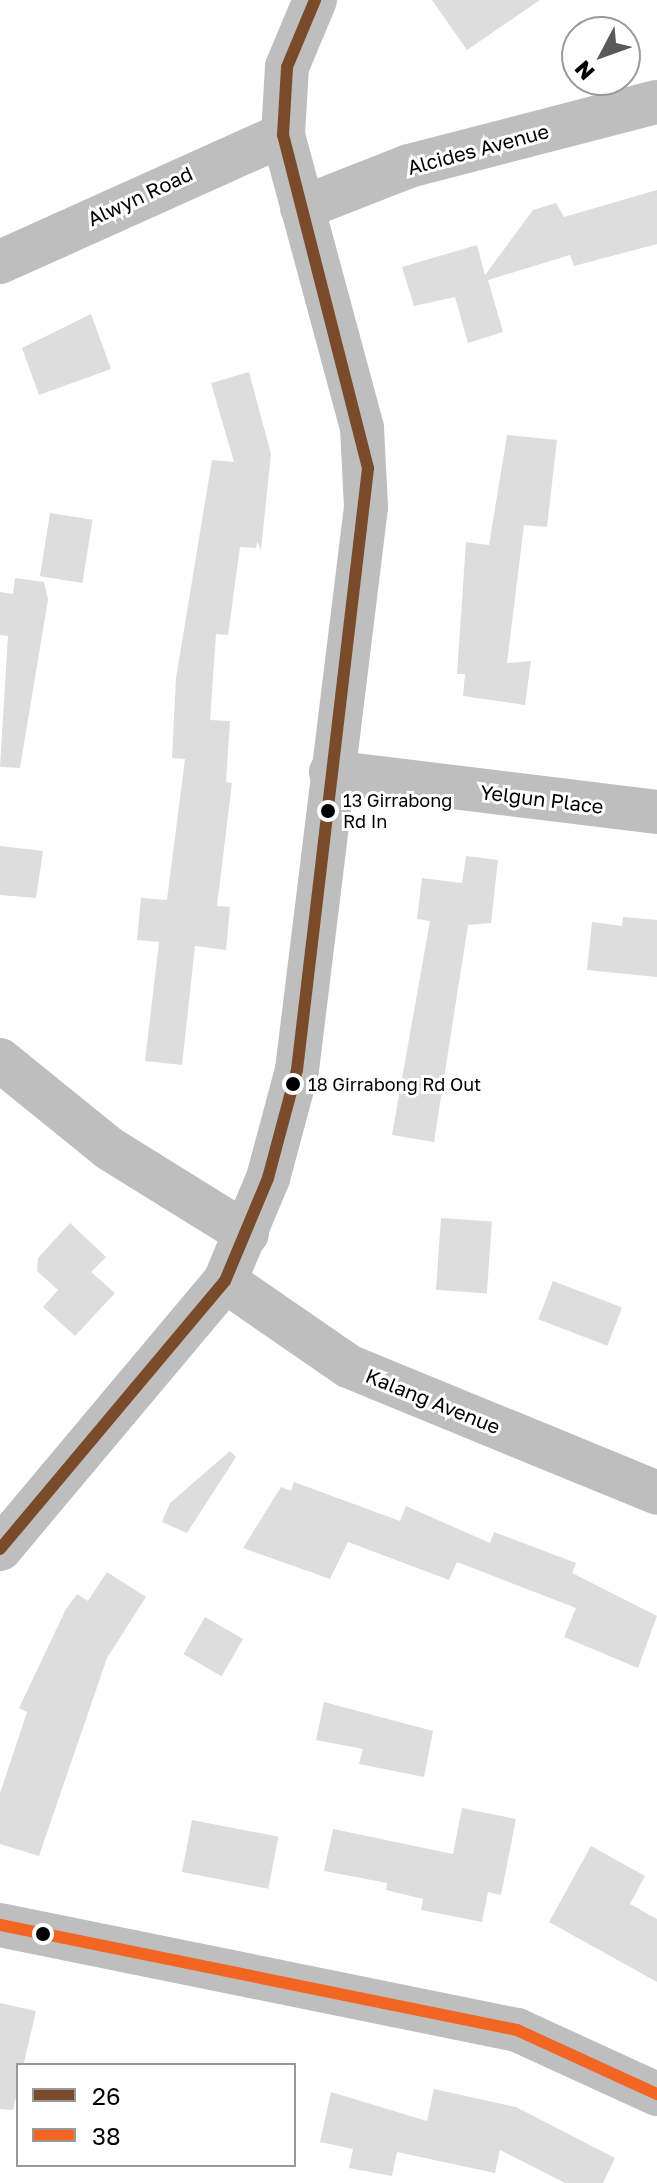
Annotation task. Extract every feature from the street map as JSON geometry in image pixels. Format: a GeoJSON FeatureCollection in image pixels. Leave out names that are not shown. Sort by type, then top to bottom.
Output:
{"type":"FeatureCollection","features":[{"type":"Feature","properties":{"kind":"street"},"geometry":{"type":"LineString","coordinates":[[0,1549],[225,1281],[247,1234],[297,1070],[368,468],[283,135],[287,67],[315,0]]}},
{"type":"Feature","properties":{"kind":"street","name":"Alcides Avenue"},"geometry":{"type":"LineString","coordinates":[[302,208],[409,166],[657,102]]}},
{"type":"Feature","properties":{"kind":"street","name":"Alwyn Road"},"geometry":{"type":"LineString","coordinates":[[0,262],[283,135]]}},
{"type":"Feature","properties":{"kind":"street","name":"Yelgun Place"},"geometry":{"type":"LineString","coordinates":[[331,772],[657,812]]}},
{"type":"Feature","properties":{"kind":"street"},"geometry":{"type":"LineString","coordinates":[[0,1060],[110,1149],[247,1234]]}},
{"type":"Feature","properties":{"kind":"street","name":"Kalang Avenue"},"geometry":{"type":"LineString","coordinates":[[225,1281],[348,1366],[657,1493]]}},
{"type":"Feature","properties":{"kind":"street"},"geometry":{"type":"LineString","coordinates":[[0,1925],[517,2030],[657,2094]]}},
{"type":"Feature","properties":{"kind":"building"},"geometry":{"type":"Polygon","coordinates":[[[432,0],[540,0],[467,50],[432,0]]]}},
{"type":"Feature","properties":{"kind":"building"},"geometry":{"type":"Polygon","coordinates":[[[657,190],[657,244],[574,266],[570,255],[488,280],[503,332],[468,343],[455,297],[414,306],[402,267],[477,245],[485,275],[533,210],[556,203],[564,217],[657,190]]]}},
{"type":"Feature","properties":{"kind":"building"},"geometry":{"type":"Polygon","coordinates":[[[91,314],[111,369],[39,395],[22,348],[91,314]]]}},
{"type":"Feature","properties":{"kind":"building"},"geometry":{"type":"Polygon","coordinates":[[[249,372],[271,454],[261,550],[257,542],[256,548],[240,547],[228,635],[216,634],[210,720],[230,721],[226,782],[232,783],[217,906],[230,907],[226,950],[195,946],[182,1065],[145,1061],[159,942],[137,940],[141,898],[167,900],[185,759],[172,758],[176,678],[212,460],[234,462],[211,383],[249,372]]]}},
{"type":"Feature","properties":{"kind":"building"},"geometry":{"type":"Polygon","coordinates":[[[507,435],[557,440],[547,527],[524,525],[507,663],[531,661],[525,705],[463,696],[465,674],[457,674],[466,542],[489,545],[507,435]]]}},
{"type":"Feature","properties":{"kind":"building"},"geometry":{"type":"Polygon","coordinates":[[[50,513],[92,520],[82,583],[40,576],[50,513]]]}},
{"type":"Feature","properties":{"kind":"building"},"geometry":{"type":"Polygon","coordinates":[[[15,578],[44,582],[48,600],[20,768],[0,767],[8,636],[0,635],[0,592],[13,594],[15,578]]]}},
{"type":"Feature","properties":{"kind":"building"},"geometry":{"type":"Polygon","coordinates":[[[0,846],[43,851],[36,898],[0,895],[0,846]]]}},
{"type":"Feature","properties":{"kind":"building"},"geometry":{"type":"Polygon","coordinates":[[[466,856],[498,860],[491,923],[468,925],[434,1142],[392,1135],[430,921],[417,919],[422,878],[462,883],[466,856]]]}},
{"type":"Feature","properties":{"kind":"building"},"geometry":{"type":"Polygon","coordinates":[[[623,917],[657,920],[657,977],[587,970],[592,922],[622,926],[623,917]]]}},
{"type":"Feature","properties":{"kind":"building"},"geometry":{"type":"Polygon","coordinates":[[[441,1218],[492,1222],[487,1293],[436,1290],[441,1218]]]}},
{"type":"Feature","properties":{"kind":"building"},"geometry":{"type":"Polygon","coordinates":[[[70,1223],[106,1257],[91,1272],[115,1293],[75,1336],[43,1307],[58,1290],[37,1271],[38,1258],[70,1223]]]}},
{"type":"Feature","properties":{"kind":"building"},"geometry":{"type":"Polygon","coordinates":[[[553,1281],[622,1308],[607,1346],[538,1319],[553,1281]]]}},
{"type":"Feature","properties":{"kind":"building"},"geometry":{"type":"Polygon","coordinates":[[[230,1451],[236,1457],[187,1533],[162,1522],[170,1503],[230,1451]]]}},
{"type":"Feature","properties":{"kind":"building"},"geometry":{"type":"Polygon","coordinates":[[[294,1482],[400,1521],[406,1506],[490,1543],[494,1532],[576,1563],[572,1573],[657,1616],[638,1668],[564,1637],[576,1608],[457,1562],[449,1580],[348,1542],[330,1579],[243,1548],[281,1487],[291,1491],[294,1482]]]}},
{"type":"Feature","properties":{"kind":"building"},"geometry":{"type":"Polygon","coordinates":[[[107,1572],[146,1597],[107,1658],[39,1856],[0,1844],[0,1793],[27,1712],[19,1708],[66,1609],[77,1594],[88,1601],[107,1572]]]}},
{"type":"Feature","properties":{"kind":"building"},"geometry":{"type":"Polygon","coordinates":[[[205,1617],[243,1639],[222,1676],[184,1654],[205,1617]]]}},
{"type":"Feature","properties":{"kind":"building"},"geometry":{"type":"Polygon","coordinates":[[[324,1702],[433,1731],[424,1777],[359,1764],[363,1749],[316,1740],[324,1702]]]}},
{"type":"Feature","properties":{"kind":"building"},"geometry":{"type":"Polygon","coordinates":[[[462,1808],[516,1819],[501,1895],[488,1892],[482,1922],[421,1910],[423,1899],[386,1890],[387,1883],[324,1871],[333,1829],[453,1854],[462,1808]]]}},
{"type":"Feature","properties":{"kind":"building"},"geometry":{"type":"Polygon","coordinates":[[[192,1820],[278,1837],[268,1889],[182,1872],[192,1820]]]}},
{"type":"Feature","properties":{"kind":"building"},"geometry":{"type":"Polygon","coordinates":[[[591,1846],[645,1876],[630,1904],[657,1919],[657,1982],[549,1922],[591,1846]]]}},
{"type":"Feature","properties":{"kind":"building"},"geometry":{"type":"Polygon","coordinates":[[[0,2003],[36,2011],[24,2063],[16,2063],[13,2110],[0,2109],[0,2003]]]}},
{"type":"Feature","properties":{"kind":"building"},"geometry":{"type":"Polygon","coordinates":[[[434,2089],[516,2107],[615,2158],[603,2183],[565,2183],[500,2150],[495,2173],[397,2152],[392,2176],[349,2168],[353,2149],[320,2142],[331,2092],[427,2121],[434,2089]]]}},
{"type":"Feature","properties":{"kind":"transit line","name":"26"},"geometry":{"type":"LineString","coordinates":[[0,1549],[225,1281],[268,1178],[297,1070],[368,468],[283,135],[287,67],[315,0]]}},
{"type":"Feature","properties":{"kind":"transit line","name":"38"},"geometry":{"type":"LineString","coordinates":[[0,1925],[517,2030],[657,2094]]}},
{"type":"Feature","properties":{"kind":"place","name":"13 Girrabong Rd In"},"geometry":{"type":"Point","coordinates":[328,811]}},
{"type":"Feature","properties":{"kind":"place","name":"18 Girrabong Rd Out"},"geometry":{"type":"Point","coordinates":[293,1084]}}]}
